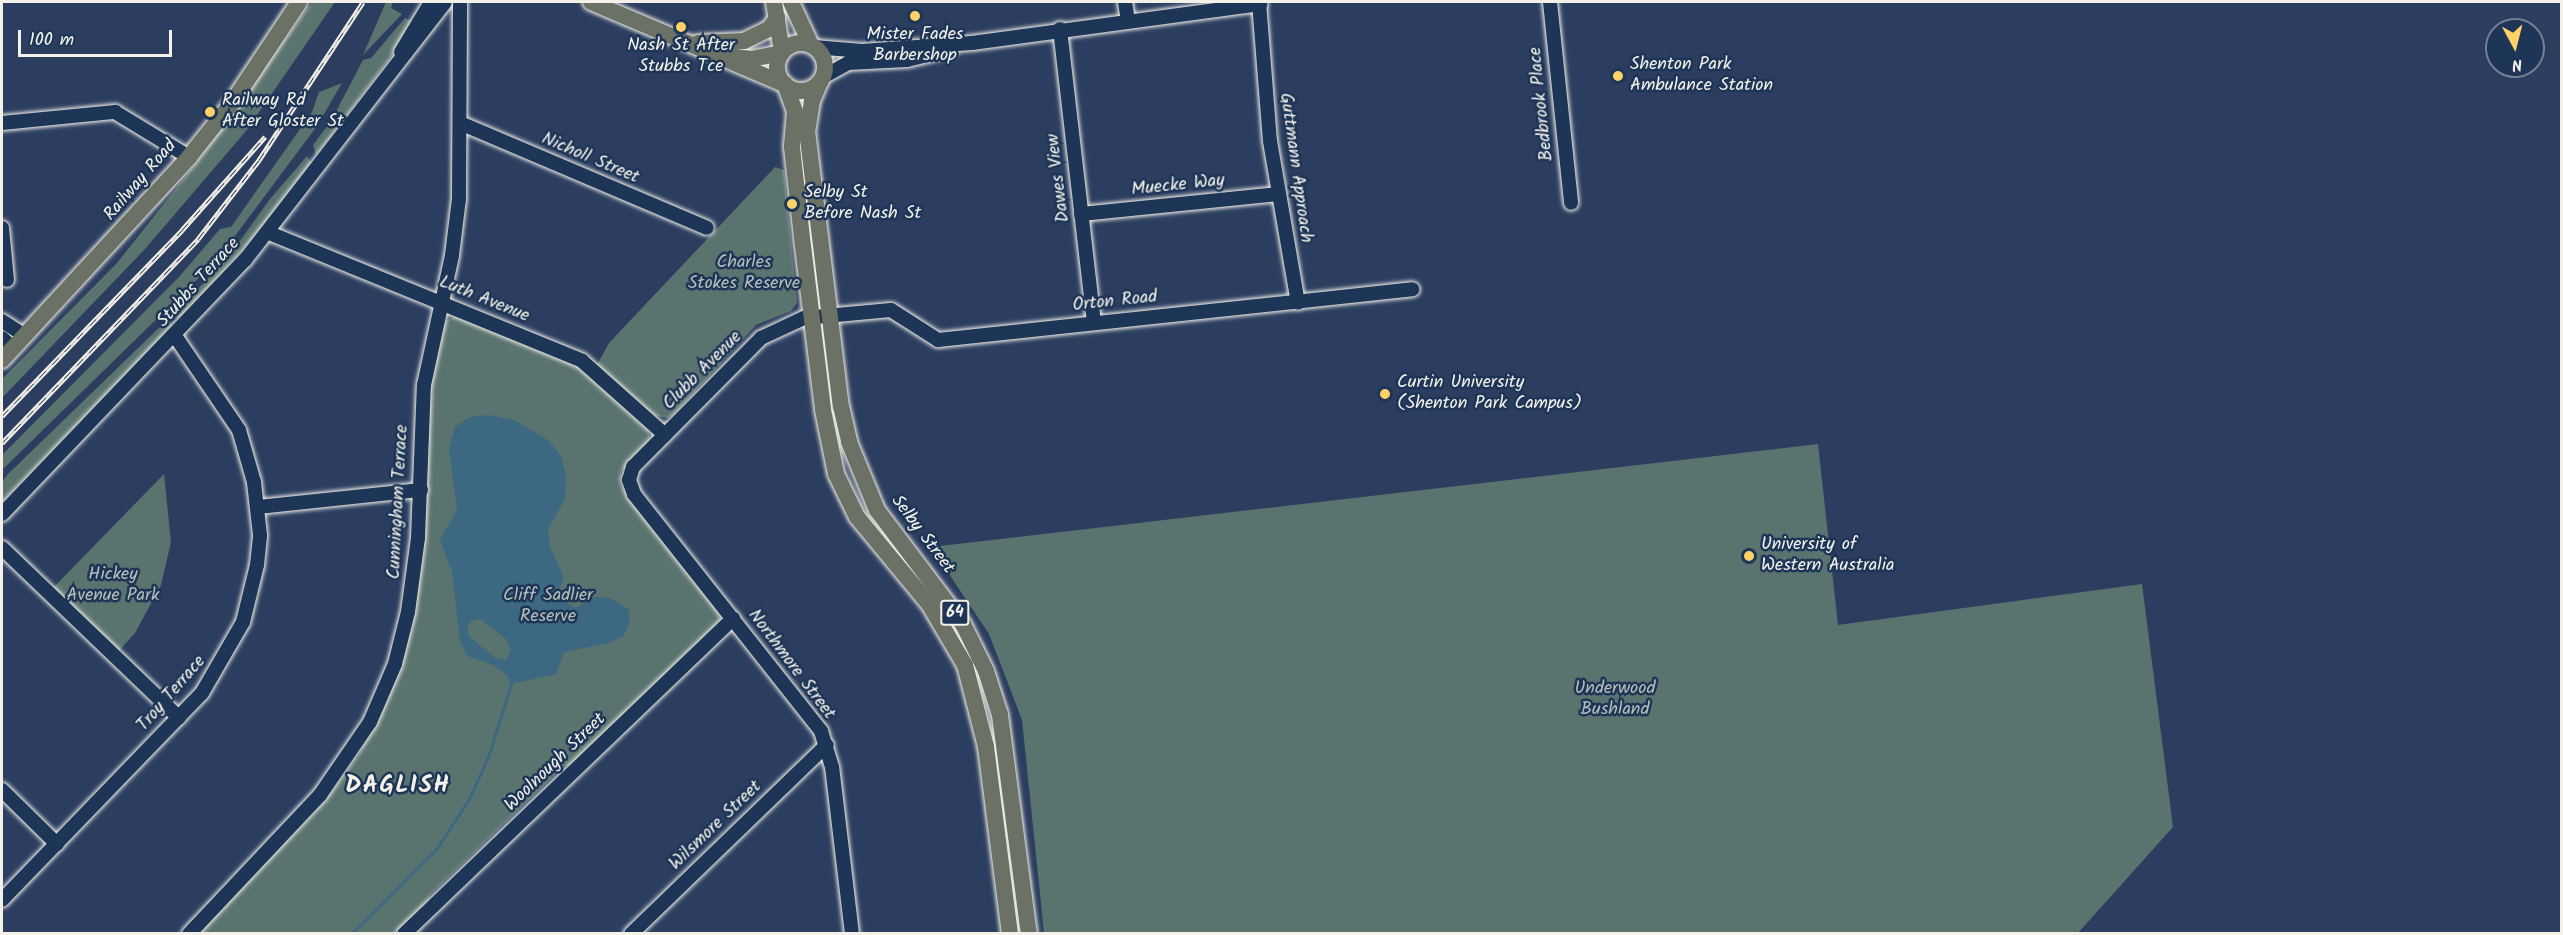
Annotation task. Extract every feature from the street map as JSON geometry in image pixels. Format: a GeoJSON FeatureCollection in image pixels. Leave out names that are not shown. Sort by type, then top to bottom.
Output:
{"type":"FeatureCollection","features":[{"type":"Feature","properties":{"kind":"main road"},"geometry":{"type":"LineString","coordinates":[[591,2],[802,91],[822,79],[825,61],[813,46],[791,2]]}},
{"type":"Feature","properties":{"kind":"main road","name":"Railway Road"},"geometry":{"type":"LineString","coordinates":[[5,349],[25,336],[186,161],[232,103],[294,5]]}},
{"type":"Feature","properties":{"kind":"main road"},"geometry":{"type":"LineString","coordinates":[[691,44],[744,41],[769,29],[776,10]]}},
{"type":"Feature","properties":{"kind":"main road"},"geometry":{"type":"LineString","coordinates":[[776,10],[781,53]]}},
{"type":"Feature","properties":{"kind":"main road"},"geometry":{"type":"LineString","coordinates":[[691,44],[746,59],[781,53],[794,44],[813,46]]}},
{"type":"Feature","properties":{"kind":"main road","name":"64"},"geometry":{"type":"LineString","coordinates":[[781,53],[777,69],[784,84]]}},
{"type":"Feature","properties":{"kind":"main road","name":"Selby Street"},"geometry":{"type":"LineString","coordinates":[[822,79],[812,101],[807,131],[841,406],[856,465],[877,510],[963,624],[986,671],[1000,715],[1029,933]]}},
{"type":"Feature","properties":{"kind":"main road","name":"Selby Street"},"geometry":{"type":"LineString","coordinates":[[784,84],[795,111],[792,147],[823,410],[836,474],[856,517],[929,604],[965,665],[986,747],[1009,925]]}},
{"type":"Feature","properties":{"kind":"main road"},"geometry":{"type":"LineString","coordinates":[[836,474],[856,465]]}},
{"type":"Feature","properties":{"kind":"main road"},"geometry":{"type":"LineString","coordinates":[[1009,925],[1027,914]]}},
{"type":"Feature","properties":{"kind":"street","name":"Stubbs Terrace"},"geometry":{"type":"LineString","coordinates":[[2,514],[175,336],[269,232],[400,57],[431,2]]}},
{"type":"Feature","properties":{"kind":"street","name":"Stubbs Terrace"},"geometry":{"type":"LineString","coordinates":[[400,57],[415,43],[445,2]]}},
{"type":"Feature","properties":{"kind":"street","name":"Cunningham Terrace"},"geometry":{"type":"LineString","coordinates":[[189,933],[320,795],[370,722],[395,664],[408,612],[421,490],[424,385],[458,208],[460,2]]}},
{"type":"Feature","properties":{"kind":"street"},"geometry":{"type":"LineString","coordinates":[[1125,2],[1128,20]]}},
{"type":"Feature","properties":{"kind":"street","name":"Bedbrook Place"},"geometry":{"type":"LineString","coordinates":[[1550,2],[1571,203]]}},
{"type":"Feature","properties":{"kind":"street"},"geometry":{"type":"LineString","coordinates":[[813,46],[857,52],[972,43],[1259,3]]}},
{"type":"Feature","properties":{"kind":"street","name":"Guttmann Approach"},"geometry":{"type":"LineString","coordinates":[[1259,3],[1270,141],[1298,303]]}},
{"type":"Feature","properties":{"kind":"street","name":"Dawes View"},"geometry":{"type":"LineString","coordinates":[[1060,29],[1094,322]]}},
{"type":"Feature","properties":{"kind":"street"},"geometry":{"type":"LineString","coordinates":[[822,79],[848,63],[915,59],[972,43]]}},
{"type":"Feature","properties":{"kind":"street"},"geometry":{"type":"LineString","coordinates":[[2,123],[115,112],[140,127],[186,161]]}},
{"type":"Feature","properties":{"kind":"street","name":"Nicholl Street"},"geometry":{"type":"LineString","coordinates":[[460,123],[706,228]]}},
{"type":"Feature","properties":{"kind":"street","name":"Muecke Way"},"geometry":{"type":"LineString","coordinates":[[1081,214],[1279,194]]}},
{"type":"Feature","properties":{"kind":"street"},"geometry":{"type":"LineString","coordinates":[[2,228],[7,280]]}},
{"type":"Feature","properties":{"kind":"street","name":"Luth Avenue"},"geometry":{"type":"LineString","coordinates":[[269,232],[582,361],[665,435]]}},
{"type":"Feature","properties":{"kind":"street","name":"Orton Road"},"geometry":{"type":"LineString","coordinates":[[830,314],[891,310],[938,340],[1412,289]]}},
{"type":"Feature","properties":{"kind":"street","name":"Clubb Avenue"},"geometry":{"type":"LineString","coordinates":[[630,486],[633,467],[761,338],[785,324],[812,316],[830,314]]}},
{"type":"Feature","properties":{"kind":"street"},"geometry":{"type":"LineString","coordinates":[[2,321],[25,336]]}},
{"type":"Feature","properties":{"kind":"street","name":"Troy Terrace"},"geometry":{"type":"LineString","coordinates":[[2,900],[179,718],[222,664],[243,622],[257,565],[258,507],[239,430],[175,336]]}},
{"type":"Feature","properties":{"kind":"street","name":"Northmore Street"},"geometry":{"type":"LineString","coordinates":[[630,486],[803,705],[827,745],[852,933]]}},
{"type":"Feature","properties":{"kind":"street"},"geometry":{"type":"LineString","coordinates":[[258,507],[421,490]]}},
{"type":"Feature","properties":{"kind":"street"},"geometry":{"type":"LineString","coordinates":[[2,548],[179,718]]}},
{"type":"Feature","properties":{"kind":"street","name":"Woolnough Street"},"geometry":{"type":"LineString","coordinates":[[404,933],[733,618]]}},
{"type":"Feature","properties":{"kind":"street","name":"Wilsmore Street"},"geometry":{"type":"LineString","coordinates":[[631,933],[827,745]]}},
{"type":"Feature","properties":{"kind":"street"},"geometry":{"type":"LineString","coordinates":[[2,790],[57,844]]}},
{"type":"Feature","properties":{"kind":"green space"},"geometry":{"type":"Polygon","coordinates":[[[312,2],[335,2],[246,131],[145,249],[2,398],[2,379],[117,263],[193,167],[312,2]]]}},
{"type":"Feature","properties":{"kind":"green space"},"geometry":{"type":"Polygon","coordinates":[[[386,2],[393,2],[391,8],[402,14],[363,55],[386,2]]]}},
{"type":"Feature","properties":{"kind":"green space"},"geometry":{"type":"Polygon","coordinates":[[[405,18],[412,21],[390,58],[316,155],[313,145],[331,121],[363,60],[371,58],[405,18]]]}},
{"type":"Feature","properties":{"kind":"green space"},"geometry":{"type":"Polygon","coordinates":[[[342,83],[317,126],[217,260],[2,470],[2,455],[179,277],[220,229],[231,227],[312,112],[319,92],[342,83]]]}},
{"type":"Feature","properties":{"kind":"green space"},"geometry":{"type":"Polygon","coordinates":[[[307,156],[313,165],[274,215],[179,319],[174,313],[226,260],[270,199],[307,156]]]}},
{"type":"Feature","properties":{"kind":"green space","name":"Charles Stokes Reserve"},"geometry":{"type":"Polygon","coordinates":[[[775,167],[784,170],[797,303],[791,311],[756,325],[673,415],[667,418],[653,415],[597,365],[609,343],[775,167]]]}},
{"type":"Feature","properties":{"kind":"green space","name":"Cliff Sadlier Reserve"},"geometry":{"type":"Polygon","coordinates":[[[455,316],[577,365],[648,428],[650,441],[621,472],[620,485],[719,609],[720,623],[573,765],[564,766],[430,895],[425,906],[397,933],[197,934],[325,801],[358,756],[391,690],[412,626],[424,537],[430,386],[444,322],[455,316]]]}},
{"type":"Feature","properties":{"kind":"green space"},"geometry":{"type":"Polygon","coordinates":[[[167,320],[173,325],[2,502],[2,482],[8,474],[167,320]]]}},
{"type":"Feature","properties":{"kind":"green space","name":"Underwood Bushland"},"geometry":{"type":"Polygon","coordinates":[[[1818,444],[1838,625],[2142,584],[2173,827],[2078,933],[1044,933],[1022,720],[989,634],[931,547],[1818,444]]]}},
{"type":"Feature","properties":{"kind":"green space","name":"Hickey Avenue Park"},"geometry":{"type":"Polygon","coordinates":[[[164,474],[171,542],[161,585],[135,633],[117,653],[52,589],[164,474]]]}},
{"type":"Feature","properties":{"kind":"water"},"geometry":{"type":"Polygon","coordinates":[[[489,415],[514,420],[548,440],[561,456],[566,475],[565,499],[548,529],[550,548],[564,577],[556,597],[575,608],[595,597],[610,598],[629,610],[629,625],[623,636],[609,643],[564,652],[556,674],[511,684],[507,675],[493,665],[467,656],[460,641],[452,572],[440,540],[457,510],[449,449],[455,427],[470,417],[489,415]],[[480,619],[472,620],[467,628],[469,636],[495,658],[506,660],[511,649],[506,639],[480,619]]]}},
{"type":"Feature","properties":{"kind":"waterway"},"geometry":{"type":"LineString","coordinates":[[351,934],[437,848],[469,799],[488,757],[511,684]]}},
{"type":"Feature","properties":{"kind":"railway"},"geometry":{"type":"LineString","coordinates":[[2,443],[198,239],[259,160],[363,2]]}},
{"type":"Feature","properties":{"kind":"railway"},"geometry":{"type":"LineString","coordinates":[[2,416],[182,230],[265,137]]}},
{"type":"Feature","properties":{"kind":"place","name":"Mister Fades Barbershop"},"geometry":{"type":"Point","coordinates":[915,16]}},
{"type":"Feature","properties":{"kind":"place","name":"Nash St After Stubbs Tce"},"geometry":{"type":"Point","coordinates":[681,27]}},
{"type":"Feature","properties":{"kind":"place","name":"Shenton Park Ambulance Station"},"geometry":{"type":"Point","coordinates":[1618,76]}},
{"type":"Feature","properties":{"kind":"place","name":"Railway Rd After Gloster St"},"geometry":{"type":"Point","coordinates":[210,112]}},
{"type":"Feature","properties":{"kind":"place","name":"Selby St Before Nash St"},"geometry":{"type":"Point","coordinates":[792,204]}},
{"type":"Feature","properties":{"kind":"place","name":"Curtin University (Shenton Park Campus)"},"geometry":{"type":"Point","coordinates":[1385,394]}},
{"type":"Feature","properties":{"kind":"place","name":"University of Western Australia"},"geometry":{"type":"Point","coordinates":[1749,556]}},
{"type":"Feature","properties":{"kind":"district","name":"DAGLISH"},"geometry":{"type":"Point","coordinates":[398,786]}}]}
